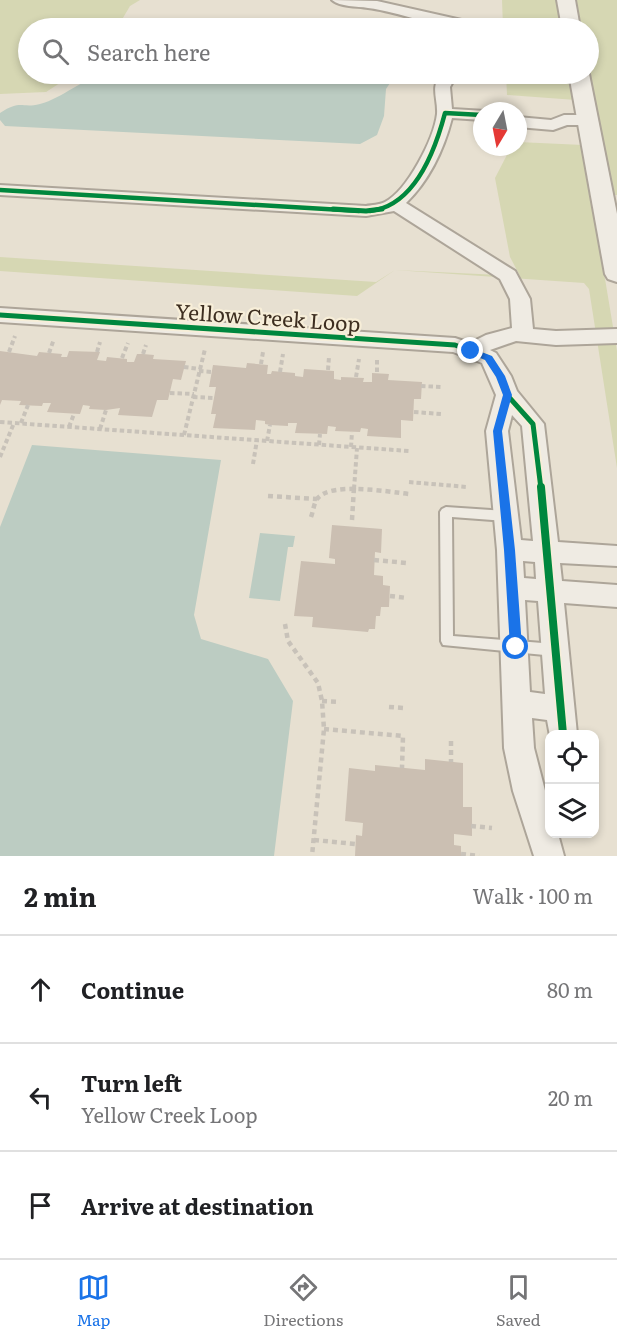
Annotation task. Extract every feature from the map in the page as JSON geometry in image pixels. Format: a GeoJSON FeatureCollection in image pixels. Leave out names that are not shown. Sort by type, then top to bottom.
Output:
{"type":"FeatureCollection","features":[{"type":"Feature","properties":{"kind":"street"},"geometry":{"type":"LineString","coordinates":[[339,0],[377,5],[434,18]]}},
{"type":"Feature","properties":{"kind":"street"},"geometry":{"type":"LineString","coordinates":[[566,0],[569,18]]}},
{"type":"Feature","properties":{"kind":"street"},"geometry":{"type":"LineString","coordinates":[[0,190],[366,211],[383,210],[395,204],[410,188],[435,143],[445,113],[441,94],[443,84]]}},
{"type":"Feature","properties":{"kind":"street"},"geometry":{"type":"LineString","coordinates":[[581,84],[617,274]]}},
{"type":"Feature","properties":{"kind":"street"},"geometry":{"type":"LineString","coordinates":[[445,113],[473,115]]}},
{"type":"Feature","properties":{"kind":"street"},"geometry":{"type":"LineString","coordinates":[[527,113],[553,114],[564,120]]}},
{"type":"Feature","properties":{"kind":"street"},"geometry":{"type":"LineString","coordinates":[[527,124],[554,125],[564,120],[588,120]]}},
{"type":"Feature","properties":{"kind":"street"},"geometry":{"type":"LineString","coordinates":[[395,204],[508,275],[520,299],[524,335]]}},
{"type":"Feature","properties":{"kind":"street","name":"Yellow Creek Loop"},"geometry":{"type":"LineString","coordinates":[[0,315],[446,344],[489,358],[500,376],[507,395],[533,424],[562,722]]}},
{"type":"Feature","properties":{"kind":"street"},"geometry":{"type":"LineString","coordinates":[[471,351],[493,340],[516,334],[556,338],[617,336]]}},
{"type":"Feature","properties":{"kind":"street"},"geometry":{"type":"LineString","coordinates":[[507,395],[498,431],[510,550],[519,748],[528,791],[551,848]]}},
{"type":"Feature","properties":{"kind":"street"},"geometry":{"type":"LineString","coordinates":[[500,460],[538,462]]}},
{"type":"Feature","properties":{"kind":"street"},"geometry":{"type":"LineString","coordinates":[[510,550],[617,556]]}},
{"type":"Feature","properties":{"kind":"street"},"geometry":{"type":"LineString","coordinates":[[510,588],[617,596]]}},
{"type":"Feature","properties":{"kind":"street"},"geometry":{"type":"LineString","coordinates":[[518,703],[562,722]]}},
{"type":"Feature","properties":{"kind":"lane"},"geometry":{"type":"LineString","coordinates":[[506,516],[446,512],[447,641],[555,650]]}},
{"type":"Feature","properties":{"kind":"path"},"geometry":{"type":"LineString","coordinates":[[9,352],[15,336]]}},
{"type":"Feature","properties":{"kind":"path"},"geometry":{"type":"LineString","coordinates":[[49,353],[54,339]]}},
{"type":"Feature","properties":{"kind":"path"},"geometry":{"type":"LineString","coordinates":[[97,352],[100,342]]}},
{"type":"Feature","properties":{"kind":"path"},"geometry":{"type":"LineString","coordinates":[[122,358],[128,344]]}},
{"type":"Feature","properties":{"kind":"path"},"geometry":{"type":"LineString","coordinates":[[143,354],[146,345]]}},
{"type":"Feature","properties":{"kind":"path"},"geometry":{"type":"LineString","coordinates":[[184,435],[205,349]]}},
{"type":"Feature","properties":{"kind":"path"},"geometry":{"type":"LineString","coordinates":[[261,364],[263,352]]}},
{"type":"Feature","properties":{"kind":"path"},"geometry":{"type":"LineString","coordinates":[[280,372],[283,354]]}},
{"type":"Feature","properties":{"kind":"path"},"geometry":{"type":"LineString","coordinates":[[328,370],[329,357]]}},
{"type":"Feature","properties":{"kind":"path"},"geometry":{"type":"LineString","coordinates":[[357,378],[359,359]]}},
{"type":"Feature","properties":{"kind":"path"},"geometry":{"type":"LineString","coordinates":[[377,360],[377,374]]}},
{"type":"Feature","properties":{"kind":"path"},"geometry":{"type":"LineString","coordinates":[[184,367],[212,372]]}},
{"type":"Feature","properties":{"kind":"path"},"geometry":{"type":"LineString","coordinates":[[421,386],[441,387]]}},
{"type":"Feature","properties":{"kind":"path"},"geometry":{"type":"LineString","coordinates":[[170,393],[214,398]]}},
{"type":"Feature","properties":{"kind":"path"},"geometry":{"type":"LineString","coordinates":[[21,423],[28,405]]}},
{"type":"Feature","properties":{"kind":"path"},"geometry":{"type":"LineString","coordinates":[[100,429],[106,410]]}},
{"type":"Feature","properties":{"kind":"path"},"geometry":{"type":"LineString","coordinates":[[414,412],[441,414]]}},
{"type":"Feature","properties":{"kind":"path"},"geometry":{"type":"LineString","coordinates":[[69,427],[74,414]]}},
{"type":"Feature","properties":{"kind":"path"},"geometry":{"type":"LineString","coordinates":[[0,422],[410,451]]}},
{"type":"Feature","properties":{"kind":"path"},"geometry":{"type":"LineString","coordinates":[[0,457],[14,423]]}},
{"type":"Feature","properties":{"kind":"path"},"geometry":{"type":"LineString","coordinates":[[267,441],[270,424]]}},
{"type":"Feature","properties":{"kind":"path"},"geometry":{"type":"LineString","coordinates":[[351,447],[352,432]]}},
{"type":"Feature","properties":{"kind":"path"},"geometry":{"type":"LineString","coordinates":[[319,445],[320,434]]}},
{"type":"Feature","properties":{"kind":"path"},"geometry":{"type":"LineString","coordinates":[[253,464],[257,440]]}},
{"type":"Feature","properties":{"kind":"path"},"geometry":{"type":"LineString","coordinates":[[352,520],[357,448]]}},
{"type":"Feature","properties":{"kind":"path"},"geometry":{"type":"LineString","coordinates":[[409,482],[467,487]]}},
{"type":"Feature","properties":{"kind":"path"},"geometry":{"type":"LineString","coordinates":[[268,496],[317,500],[334,489],[409,494]]}},
{"type":"Feature","properties":{"kind":"path"},"geometry":{"type":"LineString","coordinates":[[311,517],[317,500]]}},
{"type":"Feature","properties":{"kind":"path"},"geometry":{"type":"LineString","coordinates":[[374,560],[407,563]]}},
{"type":"Feature","properties":{"kind":"path"},"geometry":{"type":"LineString","coordinates":[[390,596],[407,597]]}},
{"type":"Feature","properties":{"kind":"path"},"geometry":{"type":"LineString","coordinates":[[285,624],[288,640],[318,683],[322,701],[324,729],[312,856]]}},
{"type":"Feature","properties":{"kind":"path"},"geometry":{"type":"LineString","coordinates":[[322,701],[340,702]]}},
{"type":"Feature","properties":{"kind":"path"},"geometry":{"type":"LineString","coordinates":[[389,707],[404,708]]}},
{"type":"Feature","properties":{"kind":"path"},"geometry":{"type":"LineString","coordinates":[[324,729],[403,736],[402,768]]}},
{"type":"Feature","properties":{"kind":"path"},"geometry":{"type":"LineString","coordinates":[[451,741],[451,762]]}},
{"type":"Feature","properties":{"kind":"path"},"geometry":{"type":"LineString","coordinates":[[471,826],[492,828]]}},
{"type":"Feature","properties":{"kind":"path"},"geometry":{"type":"LineString","coordinates":[[314,840],[356,844]]}},
{"type":"Feature","properties":{"kind":"path"},"geometry":{"type":"LineString","coordinates":[[461,854],[479,856]]}},
{"type":"Feature","properties":{"kind":"green space"},"geometry":{"type":"Polygon","coordinates":[[[0,0],[140,0],[130,6],[123,18],[18,18],[18,84],[58,84],[46,92],[0,94],[0,0]]]}},
{"type":"Feature","properties":{"kind":"green space"},"geometry":{"type":"Polygon","coordinates":[[[502,0],[558,0],[561,18],[503,18],[502,0]]]}},
{"type":"Feature","properties":{"kind":"green space"},"geometry":{"type":"Polygon","coordinates":[[[573,0],[617,0],[617,195],[612,195],[590,84],[599,84],[599,18],[577,18],[573,0]]]}},
{"type":"Feature","properties":{"kind":"green space"},"geometry":{"type":"Polygon","coordinates":[[[506,84],[573,84],[575,100],[507,95],[506,84]]]}},
{"type":"Feature","properties":{"kind":"green space"},"geometry":{"type":"Polygon","coordinates":[[[527,142],[583,145],[617,351],[617,468],[589,289],[584,283],[395,270],[520,276],[510,257],[495,178],[506,156],[527,156],[527,142]]]}},
{"type":"Feature","properties":{"kind":"green space"},"geometry":{"type":"Polygon","coordinates":[[[0,257],[376,282],[395,270],[357,296],[0,271],[0,257]]]}},
{"type":"Feature","properties":{"kind":"shaded area"},"geometry":{"type":"Polygon","coordinates":[[[81,84],[389,84],[386,89],[384,116],[377,135],[360,144],[5,126],[0,120],[0,113],[7,109],[17,105],[40,104],[81,84]]]}},
{"type":"Feature","properties":{"kind":"shaded area"},"geometry":{"type":"Polygon","coordinates":[[[32,445],[221,460],[194,615],[201,639],[268,659],[293,701],[274,856],[0,856],[0,527],[32,445]]]}},
{"type":"Feature","properties":{"kind":"shaded area"},"geometry":{"type":"Polygon","coordinates":[[[260,533],[295,536],[293,547],[288,547],[280,601],[249,598],[260,533]]]}},
{"type":"Feature","properties":{"kind":"building"},"geometry":{"type":"Polygon","coordinates":[[[0,351],[37,356],[39,352],[62,354],[61,357],[67,357],[69,351],[100,352],[97,360],[106,361],[107,357],[127,359],[127,362],[134,362],[137,354],[143,354],[154,355],[153,359],[186,361],[181,380],[173,379],[168,400],[157,400],[152,417],[118,415],[120,408],[89,409],[90,406],[83,405],[80,414],[47,412],[51,403],[43,403],[42,406],[19,405],[21,401],[2,400],[0,405],[0,351]]]}},
{"type":"Feature","properties":{"kind":"building"},"geometry":{"type":"Polygon","coordinates":[[[247,363],[268,365],[267,374],[271,374],[272,371],[295,373],[295,376],[303,377],[304,369],[334,371],[334,379],[364,378],[363,382],[372,382],[372,373],[389,374],[388,380],[422,382],[421,399],[414,399],[413,421],[401,420],[401,438],[367,436],[368,429],[361,428],[360,432],[335,431],[336,427],[328,426],[327,434],[295,433],[297,423],[288,423],[288,426],[270,425],[265,424],[265,421],[256,420],[255,430],[213,428],[216,414],[211,414],[216,387],[209,387],[213,365],[246,368],[247,363]]]}},
{"type":"Feature","properties":{"kind":"building"},"geometry":{"type":"Polygon","coordinates":[[[332,525],[382,529],[381,553],[375,552],[374,575],[383,576],[383,585],[390,586],[389,607],[381,607],[380,616],[376,616],[375,629],[369,629],[368,632],[312,627],[313,617],[294,616],[301,561],[335,564],[335,559],[329,558],[332,525]]]}},
{"type":"Feature","properties":{"kind":"building"},"geometry":{"type":"Polygon","coordinates":[[[425,759],[463,763],[463,807],[472,807],[472,836],[454,834],[454,845],[461,846],[461,856],[355,856],[356,835],[362,836],[363,823],[345,821],[349,768],[375,771],[375,765],[425,770],[425,759]]]}},
{"type":"Feature","properties":{"kind":"cycle path"},"geometry":{"type":"LineString","coordinates":[[0,190],[380,210],[393,205],[410,189],[432,150],[445,113],[473,115]]}},
{"type":"Feature","properties":{"kind":"cycle path"},"geometry":{"type":"LineString","coordinates":[[0,315],[455,345],[489,358],[500,376],[507,395],[533,424],[542,498],[563,730]]}},
{"type":"Feature","properties":{"kind":"route"},"geometry":{"type":"LineString","coordinates":[[471,351],[489,358],[500,376],[507,395],[498,431],[510,550],[510,588],[516,647]]}}]}
